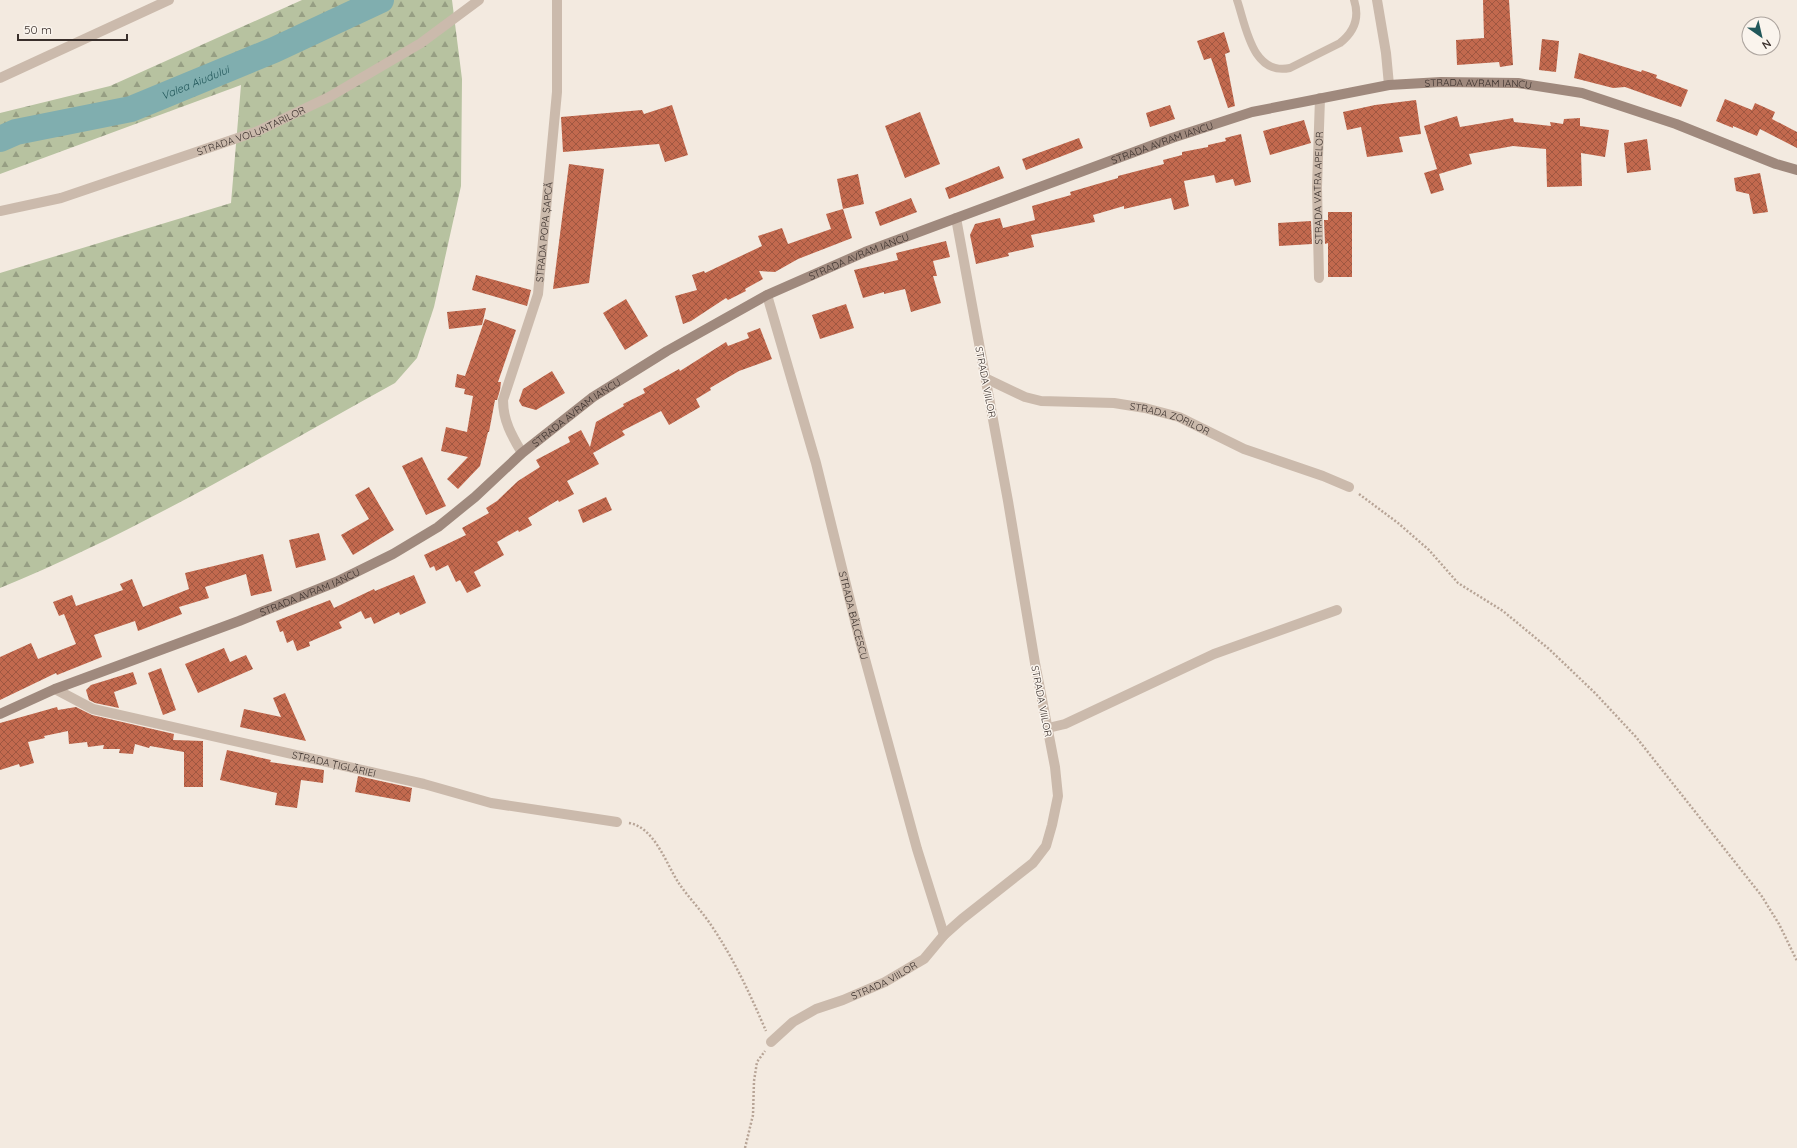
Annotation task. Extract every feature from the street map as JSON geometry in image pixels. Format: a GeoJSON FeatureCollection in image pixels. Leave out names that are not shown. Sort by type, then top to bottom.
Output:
{"type":"FeatureCollection","features":[{"type":"Feature","properties":{"kind":"main road","name":"STRADA AVRAM IANCU"},"geometry":{"type":"LineString","coordinates":[[0,714],[55,689],[240,621],[336,582],[394,554],[438,527],[475,497],[522,453],[593,397],[667,350],[767,295],[865,252],[1172,138],[1252,112],[1389,85],[1441,82],[1518,83],[1582,93],[1676,124],[1776,164],[1797,170]]}},
{"type":"Feature","properties":{"kind":"street"},"geometry":{"type":"LineString","coordinates":[[0,78],[169,0]]}},
{"type":"Feature","properties":{"kind":"street","name":"STRADA VOLUNTARILOR"},"geometry":{"type":"LineString","coordinates":[[0,211],[61,198],[258,130],[329,97],[421,43],[479,0]]}},
{"type":"Feature","properties":{"kind":"street","name":"STRADA POPA ȘAPCĂ"},"geometry":{"type":"LineString","coordinates":[[522,453],[508,430],[503,414],[503,400],[538,294],[557,92],[557,0]]}},
{"type":"Feature","properties":{"kind":"street"},"geometry":{"type":"LineString","coordinates":[[1377,0],[1384,39],[1389,85]]}},
{"type":"Feature","properties":{"kind":"street","name":"STRADA VATRA APELOR"},"geometry":{"type":"LineString","coordinates":[[1319,278],[1317,187],[1320,98]]}},
{"type":"Feature","properties":{"kind":"street","name":"STRADA VIILOR"},"geometry":{"type":"LineString","coordinates":[[771,1042],[793,1022],[816,1009],[843,1000],[885,982],[924,959],[944,935],[1033,863],[1046,846],[1058,796],[1055,767],[956,218]]}},
{"type":"Feature","properties":{"kind":"street","name":"STRADA BĂLCESCU"},"geometry":{"type":"LineString","coordinates":[[767,295],[816,463],[859,637],[917,850],[944,935]]}},
{"type":"Feature","properties":{"kind":"street","name":"STRADA ZORILOR"},"geometry":{"type":"LineString","coordinates":[[985,378],[1025,397],[1041,401],[1114,403],[1145,408],[1179,417],[1244,449],[1349,486]]}},
{"type":"Feature","properties":{"kind":"street"},"geometry":{"type":"LineString","coordinates":[[1048,728],[1065,724],[1214,654],[1337,610]]}},
{"type":"Feature","properties":{"kind":"street","name":"STRADA ȚIGLĂRIEI"},"geometry":{"type":"LineString","coordinates":[[55,689],[94,709],[424,784],[491,803],[617,822]]}},
{"type":"Feature","properties":{"kind":"lane"},"geometry":{"type":"LineString","coordinates":[[1237,0],[1254,50],[1262,63],[1273,69],[1284,70],[1346,39],[1352,31],[1356,20],[1357,9],[1354,0]]}},
{"type":"Feature","properties":{"kind":"path"},"geometry":{"type":"LineString","coordinates":[[1349,486],[1398,523],[1429,550],[1458,583],[1502,611],[1549,649],[1595,693],[1636,738],[1760,895],[1779,924],[1797,961]]}},
{"type":"Feature","properties":{"kind":"path"},"geometry":{"type":"LineString","coordinates":[[617,822],[632,824],[642,828],[658,845],[678,882],[710,923],[730,954],[771,1042],[757,1062],[754,1081],[753,1115],[745,1148]]}},
{"type":"Feature","properties":{"kind":"green space"},"geometry":{"type":"Polygon","coordinates":[[[302,0],[452,0],[462,79],[461,186],[434,307],[417,358],[395,383],[249,464],[101,542],[0,588],[0,273],[231,203],[241,85],[0,174],[0,113],[110,86],[302,0]]]}},
{"type":"Feature","properties":{"kind":"building"},"geometry":{"type":"Polygon","coordinates":[[[1483,0],[1509,0],[1513,65],[1500,67],[1499,62],[1457,65],[1456,40],[1484,38],[1483,0]]]}},
{"type":"Feature","properties":{"kind":"building"},"geometry":{"type":"Polygon","coordinates":[[[1224,32],[1230,52],[1225,54],[1235,106],[1228,108],[1211,58],[1204,60],[1197,41],[1224,32]]]}},
{"type":"Feature","properties":{"kind":"building"},"geometry":{"type":"Polygon","coordinates":[[[1542,39],[1559,41],[1556,72],[1539,70],[1542,39]]]}},
{"type":"Feature","properties":{"kind":"building"},"geometry":{"type":"Polygon","coordinates":[[[1579,53],[1641,72],[1642,70],[1657,75],[1656,78],[1688,90],[1681,107],[1625,87],[1613,88],[1574,78],[1579,53]]]}},
{"type":"Feature","properties":{"kind":"building"},"geometry":{"type":"Polygon","coordinates":[[[1725,99],[1752,110],[1755,103],[1775,112],[1772,119],[1797,132],[1797,148],[1760,129],[1757,136],[1716,121],[1725,99]]]}},
{"type":"Feature","properties":{"kind":"building"},"geometry":{"type":"Polygon","coordinates":[[[1416,100],[1421,134],[1399,137],[1403,152],[1367,157],[1361,127],[1347,130],[1343,112],[1375,105],[1416,100]]]}},
{"type":"Feature","properties":{"kind":"building"},"geometry":{"type":"Polygon","coordinates":[[[672,105],[688,155],[665,162],[659,144],[563,152],[561,117],[642,110],[644,114],[672,105]]]}},
{"type":"Feature","properties":{"kind":"building"},"geometry":{"type":"Polygon","coordinates":[[[1170,105],[1175,119],[1150,127],[1146,113],[1170,105]]]}},
{"type":"Feature","properties":{"kind":"building"},"geometry":{"type":"Polygon","coordinates":[[[920,112],[940,164],[905,178],[885,126],[920,112]]]}},
{"type":"Feature","properties":{"kind":"building"},"geometry":{"type":"Polygon","coordinates":[[[1457,116],[1460,127],[1513,118],[1514,122],[1551,126],[1550,122],[1563,124],[1564,119],[1580,118],[1580,126],[1609,130],[1605,157],[1581,153],[1582,186],[1547,187],[1546,149],[1513,146],[1469,154],[1472,164],[1439,174],[1444,190],[1431,194],[1424,173],[1437,169],[1424,126],[1457,116]]]}},
{"type":"Feature","properties":{"kind":"building"},"geometry":{"type":"Polygon","coordinates":[[[1304,120],[1311,143],[1270,155],[1263,131],[1304,120]]]}},
{"type":"Feature","properties":{"kind":"building"},"geometry":{"type":"Polygon","coordinates":[[[1241,134],[1251,182],[1235,186],[1233,179],[1216,183],[1214,175],[1184,181],[1189,206],[1174,210],[1171,198],[1124,209],[1124,206],[1093,215],[1095,222],[1031,235],[1034,247],[1008,253],[1009,256],[976,264],[970,235],[975,224],[1000,218],[1003,228],[1035,220],[1032,206],[1071,195],[1070,192],[1118,178],[1118,176],[1164,164],[1163,160],[1182,155],[1182,152],[1208,147],[1208,145],[1226,141],[1225,138],[1241,134]]]}},
{"type":"Feature","properties":{"kind":"building"},"geometry":{"type":"Polygon","coordinates":[[[1079,138],[1083,148],[1026,170],[1022,159],[1079,138]]]}},
{"type":"Feature","properties":{"kind":"building"},"geometry":{"type":"Polygon","coordinates":[[[1647,139],[1651,170],[1627,173],[1624,143],[1647,139]]]}},
{"type":"Feature","properties":{"kind":"building"},"geometry":{"type":"Polygon","coordinates":[[[569,164],[604,169],[589,283],[553,289],[569,164]]]}},
{"type":"Feature","properties":{"kind":"building"},"geometry":{"type":"Polygon","coordinates":[[[999,166],[1004,178],[949,199],[945,188],[999,166]]]}},
{"type":"Feature","properties":{"kind":"building"},"geometry":{"type":"Polygon","coordinates":[[[1760,173],[1768,212],[1753,214],[1749,194],[1736,191],[1734,178],[1760,173]]]}},
{"type":"Feature","properties":{"kind":"building"},"geometry":{"type":"Polygon","coordinates":[[[858,174],[864,204],[843,209],[837,179],[858,174]]]}},
{"type":"Feature","properties":{"kind":"building"},"geometry":{"type":"Polygon","coordinates":[[[911,198],[917,212],[880,226],[875,212],[911,198]]]}},
{"type":"Feature","properties":{"kind":"building"},"geometry":{"type":"Polygon","coordinates":[[[843,209],[852,238],[798,259],[775,272],[759,271],[763,279],[745,289],[746,291],[728,300],[726,298],[691,321],[683,324],[675,296],[697,290],[692,275],[704,271],[705,273],[762,246],[758,236],[782,228],[788,244],[831,229],[826,214],[843,209]]]}},
{"type":"Feature","properties":{"kind":"building"},"geometry":{"type":"Polygon","coordinates":[[[1328,212],[1352,212],[1352,277],[1328,277],[1328,243],[1325,244],[1324,220],[1328,220],[1328,212]]]}},
{"type":"Feature","properties":{"kind":"building"},"geometry":{"type":"Polygon","coordinates":[[[1311,221],[1312,244],[1279,246],[1278,223],[1311,221]]]}},
{"type":"Feature","properties":{"kind":"building"},"geometry":{"type":"Polygon","coordinates":[[[946,241],[950,257],[933,261],[937,276],[933,276],[941,303],[911,312],[905,289],[884,294],[884,292],[863,298],[854,270],[898,260],[896,253],[946,241]]]}},
{"type":"Feature","properties":{"kind":"building"},"geometry":{"type":"Polygon","coordinates":[[[476,275],[531,290],[527,306],[472,290],[476,275]]]}},
{"type":"Feature","properties":{"kind":"building"},"geometry":{"type":"Polygon","coordinates":[[[626,299],[648,336],[625,350],[603,313],[626,299]]]}},
{"type":"Feature","properties":{"kind":"building"},"geometry":{"type":"Polygon","coordinates":[[[846,304],[854,328],[820,339],[812,315],[846,304]]]}},
{"type":"Feature","properties":{"kind":"building"},"geometry":{"type":"Polygon","coordinates":[[[486,308],[482,325],[449,329],[447,312],[486,308]]]}},
{"type":"Feature","properties":{"kind":"building"},"geometry":{"type":"Polygon","coordinates":[[[485,319],[516,330],[498,382],[501,382],[500,390],[497,400],[495,400],[489,432],[480,466],[458,489],[447,479],[468,457],[441,451],[446,427],[467,432],[473,396],[464,394],[465,389],[455,387],[457,374],[465,376],[485,319]]]}},
{"type":"Feature","properties":{"kind":"building"},"geometry":{"type":"Polygon","coordinates":[[[760,328],[772,359],[739,371],[710,388],[711,390],[696,399],[700,407],[669,425],[661,411],[622,431],[625,435],[593,453],[599,464],[567,481],[574,494],[559,502],[558,500],[528,518],[532,525],[519,532],[518,530],[497,542],[504,555],[474,572],[481,586],[467,593],[460,580],[456,582],[448,565],[436,571],[434,566],[430,568],[424,555],[466,535],[462,528],[489,513],[486,508],[497,501],[518,481],[540,467],[536,460],[570,442],[568,437],[581,430],[590,447],[596,422],[624,406],[623,404],[645,393],[643,389],[679,369],[680,371],[726,342],[728,346],[749,338],[747,333],[760,328]]]}},
{"type":"Feature","properties":{"kind":"building"},"geometry":{"type":"Polygon","coordinates":[[[552,371],[565,393],[536,410],[522,406],[519,401],[523,389],[552,371]]]}},
{"type":"Feature","properties":{"kind":"building"},"geometry":{"type":"Polygon","coordinates":[[[422,457],[446,506],[426,515],[402,466],[422,457]]]}},
{"type":"Feature","properties":{"kind":"building"},"geometry":{"type":"Polygon","coordinates":[[[369,487],[394,530],[353,555],[341,535],[369,519],[355,495],[369,487]]]}},
{"type":"Feature","properties":{"kind":"building"},"geometry":{"type":"Polygon","coordinates":[[[606,497],[612,510],[583,523],[578,510],[606,497]]]}},
{"type":"Feature","properties":{"kind":"building"},"geometry":{"type":"Polygon","coordinates":[[[319,533],[326,560],[296,568],[289,540],[319,533]]]}},
{"type":"Feature","properties":{"kind":"building"},"geometry":{"type":"Polygon","coordinates":[[[263,554],[272,591],[251,596],[246,574],[205,587],[209,598],[179,607],[182,614],[138,631],[135,621],[94,635],[102,657],[57,675],[56,673],[0,700],[0,657],[31,643],[38,659],[76,644],[64,614],[59,616],[53,602],[72,595],[76,606],[123,590],[120,584],[132,579],[143,607],[189,589],[185,573],[263,554]]]}},
{"type":"Feature","properties":{"kind":"building"},"geometry":{"type":"Polygon","coordinates":[[[414,575],[426,603],[400,615],[399,612],[374,624],[371,617],[365,619],[361,611],[339,622],[342,628],[309,642],[310,646],[297,651],[293,640],[287,643],[283,631],[280,632],[276,621],[330,600],[334,608],[374,589],[375,591],[414,575]]]}},
{"type":"Feature","properties":{"kind":"building"},"geometry":{"type":"Polygon","coordinates":[[[224,648],[230,662],[246,655],[253,669],[198,693],[185,664],[224,648]]]}},
{"type":"Feature","properties":{"kind":"building"},"geometry":{"type":"Polygon","coordinates":[[[161,668],[176,710],[163,715],[148,673],[161,668]]]}},
{"type":"Feature","properties":{"kind":"building"},"geometry":{"type":"Polygon","coordinates":[[[133,672],[137,684],[114,692],[119,708],[95,703],[89,700],[86,690],[91,685],[133,672]]]}},
{"type":"Feature","properties":{"kind":"building"},"geometry":{"type":"Polygon","coordinates":[[[285,693],[306,741],[240,727],[244,709],[281,717],[273,698],[285,693]]]}},
{"type":"Feature","properties":{"kind":"building"},"geometry":{"type":"Polygon","coordinates":[[[57,707],[58,710],[76,707],[92,715],[174,734],[173,740],[203,741],[203,787],[184,787],[184,752],[150,746],[149,748],[135,744],[133,754],[119,753],[120,749],[103,749],[104,745],[88,747],[87,742],[69,744],[68,731],[44,736],[45,738],[28,742],[34,763],[20,767],[19,764],[0,770],[0,723],[57,707]]]}},
{"type":"Feature","properties":{"kind":"building"},"geometry":{"type":"Polygon","coordinates":[[[227,750],[271,760],[270,762],[324,770],[323,783],[301,780],[297,808],[275,805],[277,793],[220,780],[227,750]]]}},
{"type":"Feature","properties":{"kind":"building"},"geometry":{"type":"Polygon","coordinates":[[[358,776],[412,788],[410,802],[355,792],[358,776]]]}},
{"type":"Feature","properties":{"kind":"waterway","name":"Valea Aiudului"},"geometry":{"type":"LineString","coordinates":[[0,139],[16,132],[131,109],[274,50],[381,0]]}}]}
